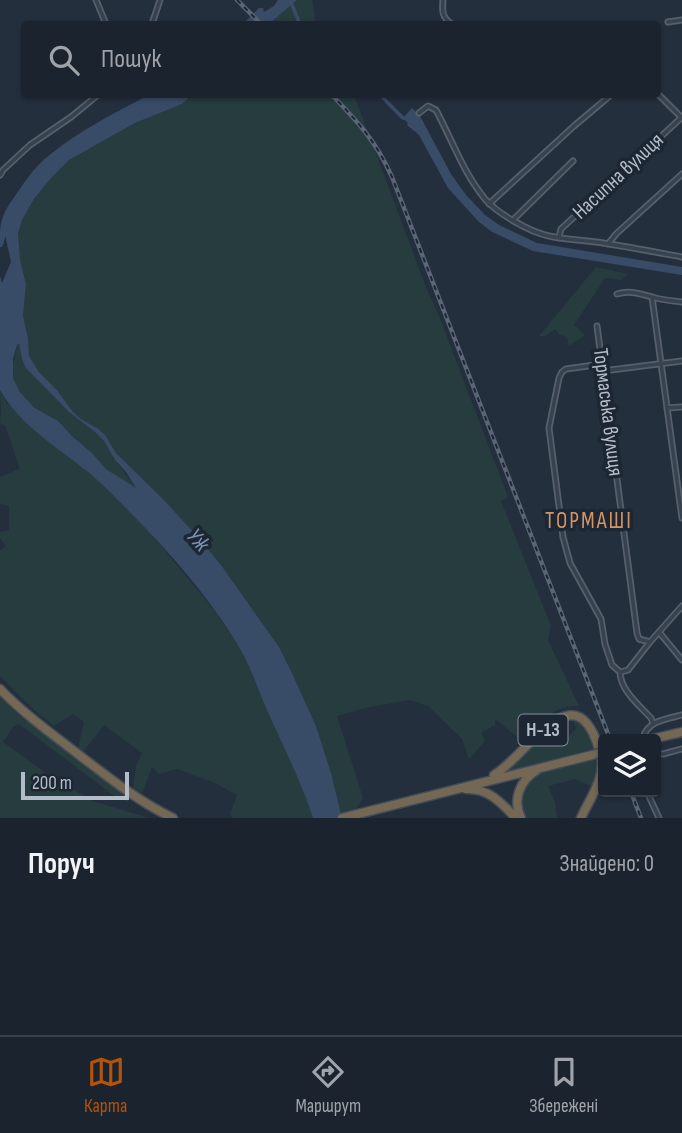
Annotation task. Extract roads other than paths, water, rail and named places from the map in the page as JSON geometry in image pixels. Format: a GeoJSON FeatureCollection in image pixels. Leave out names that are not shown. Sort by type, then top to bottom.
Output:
{"type":"FeatureCollection","features":[{"type":"Feature","properties":{"kind":"highway"},"geometry":{"type":"LineString","coordinates":[[0,689],[17,707],[114,782],[173,818]]}},
{"type":"Feature","properties":{"kind":"highway","name":"Н-13"},"geometry":{"type":"LineString","coordinates":[[482,782],[509,765],[541,731],[563,716],[575,716],[585,721],[591,728],[598,750]]}},
{"type":"Feature","properties":{"kind":"highway"},"geometry":{"type":"LineString","coordinates":[[661,736],[682,732]]}},
{"type":"Feature","properties":{"kind":"highway"},"geometry":{"type":"LineString","coordinates":[[342,818],[598,753]]}},
{"type":"Feature","properties":{"kind":"highway","name":"Н-13"},"geometry":{"type":"LineString","coordinates":[[519,818],[517,806],[520,788],[528,777],[541,768]]}},
{"type":"Feature","properties":{"kind":"highway"},"geometry":{"type":"LineString","coordinates":[[495,797],[493,788],[498,777]]}},
{"type":"Feature","properties":{"kind":"highway"},"geometry":{"type":"LineString","coordinates":[[581,818],[598,782]]}},
{"type":"Feature","properties":{"kind":"highway"},"geometry":{"type":"LineString","coordinates":[[452,789],[475,789],[495,797]]}},
{"type":"Feature","properties":{"kind":"highway","name":"Н-13"},"geometry":{"type":"LineString","coordinates":[[495,797],[519,818]]}},
{"type":"Feature","properties":{"kind":"street"},"geometry":{"type":"LineString","coordinates":[[96,0],[105,21]]}},
{"type":"Feature","properties":{"kind":"street"},"geometry":{"type":"LineString","coordinates":[[153,21],[160,0]]}},
{"type":"Feature","properties":{"kind":"street"},"geometry":{"type":"LineString","coordinates":[[443,0],[442,12],[448,21]]}},
{"type":"Feature","properties":{"kind":"street"},"geometry":{"type":"LineString","coordinates":[[668,22],[682,20]]}},
{"type":"Feature","properties":{"kind":"street"},"geometry":{"type":"LineString","coordinates":[[0,175],[30,145],[94,98]]}},
{"type":"Feature","properties":{"kind":"street"},"geometry":{"type":"LineString","coordinates":[[489,204],[607,98]]}},
{"type":"Feature","properties":{"kind":"street"},"geometry":{"type":"LineString","coordinates":[[661,98],[682,118]]}},
{"type":"Feature","properties":{"kind":"street"},"geometry":{"type":"LineString","coordinates":[[419,113],[428,107],[436,110],[466,172],[489,204],[513,220],[544,234],[682,257]]}},
{"type":"Feature","properties":{"kind":"street","name":"Насипна вулиця"},"geometry":{"type":"LineString","coordinates":[[559,237],[561,229],[682,118]]}},
{"type":"Feature","properties":{"kind":"street"},"geometry":{"type":"LineString","coordinates":[[513,220],[573,161]]}},
{"type":"Feature","properties":{"kind":"street"},"geometry":{"type":"LineString","coordinates":[[608,244],[682,174]]}},
{"type":"Feature","properties":{"kind":"street"},"geometry":{"type":"LineString","coordinates":[[617,294],[638,293],[682,302]]}},
{"type":"Feature","properties":{"kind":"street"},"geometry":{"type":"LineString","coordinates":[[652,297],[682,518]]}},
{"type":"Feature","properties":{"kind":"street","name":"Тормаська вулиця"},"geometry":{"type":"LineString","coordinates":[[597,326],[637,633],[641,640],[650,642]]}},
{"type":"Feature","properties":{"kind":"street"},"geometry":{"type":"LineString","coordinates":[[603,371],[682,361]]}},
{"type":"Feature","properties":{"kind":"street"},"geometry":{"type":"LineString","coordinates":[[602,364],[566,369],[562,372],[549,423],[559,511],[568,559],[601,619],[609,657],[614,668],[620,672],[628,670],[682,606]]}},
{"type":"Feature","properties":{"kind":"street"},"geometry":{"type":"LineString","coordinates":[[667,408],[682,407]]}},
{"type":"Feature","properties":{"kind":"street"},"geometry":{"type":"LineString","coordinates":[[659,632],[682,660]]}},
{"type":"Feature","properties":{"kind":"street"},"geometry":{"type":"LineString","coordinates":[[620,672],[623,685],[653,723]]}},
{"type":"Feature","properties":{"kind":"street"},"geometry":{"type":"LineString","coordinates":[[646,734],[646,730],[653,723],[682,715]]}},
{"type":"Feature","properties":{"kind":"street"},"geometry":{"type":"LineString","coordinates":[[661,754],[682,749]]}},
{"type":"Feature","properties":{"kind":"street"},"geometry":{"type":"LineString","coordinates":[[649,797],[659,818]]}},
{"type":"Feature","properties":{"kind":"water"},"geometry":{"type":"Polygon","coordinates":[[[278,0],[297,0],[272,21],[246,21],[259,8],[263,8],[264,12],[278,0]]]}},
{"type":"Feature","properties":{"kind":"water"},"geometry":{"type":"Polygon","coordinates":[[[143,98],[189,98],[182,104],[135,123],[69,160],[34,199],[18,233],[26,284],[23,316],[29,356],[73,412],[105,435],[116,453],[197,536],[279,647],[316,726],[342,818],[313,818],[243,654],[211,605],[162,546],[109,491],[36,432],[10,405],[0,390],[0,276],[2,283],[11,262],[4,230],[0,237],[4,214],[29,176],[44,160],[88,128],[143,98]],[[19,343],[13,359],[13,378],[20,392],[33,407],[58,421],[106,469],[136,488],[104,441],[69,412],[26,368],[19,343]]]}},
{"type":"Feature","properties":{"kind":"water"},"geometry":{"type":"Polygon","coordinates":[[[412,108],[420,116],[451,174],[466,195],[499,225],[537,243],[682,267],[682,275],[533,251],[492,232],[478,221],[448,188],[419,135],[407,125],[403,118],[412,108]]]}},
{"type":"Feature","properties":{"kind":"waterway"},"geometry":{"type":"LineString","coordinates":[[290,0],[299,21]]}},
{"type":"Feature","properties":{"kind":"waterway"},"geometry":{"type":"LineString","coordinates":[[383,98],[405,118]]}},
{"type":"Feature","properties":{"kind":"waterway","name":"Уж"},"geometry":{"type":"LineString","coordinates":[[0,244],[7,222]]}},
{"type":"Feature","properties":{"kind":"waterway","name":"Уж"},"geometry":{"type":"LineString","coordinates":[[0,326],[2,342]]}},
{"type":"Feature","properties":{"kind":"railway"},"geometry":{"type":"LineString","coordinates":[[237,0],[258,21]]}},
{"type":"Feature","properties":{"kind":"railway"},"geometry":{"type":"LineString","coordinates":[[335,98],[366,132],[392,177],[608,734]]}},
{"type":"Feature","properties":{"kind":"railway"},"geometry":{"type":"LineString","coordinates":[[633,797],[641,818]]}},
{"type":"Feature","properties":{"kind":"district","name":"ТОРМАШІ"},"geometry":{"type":"Point","coordinates":[589,521]}}]}
